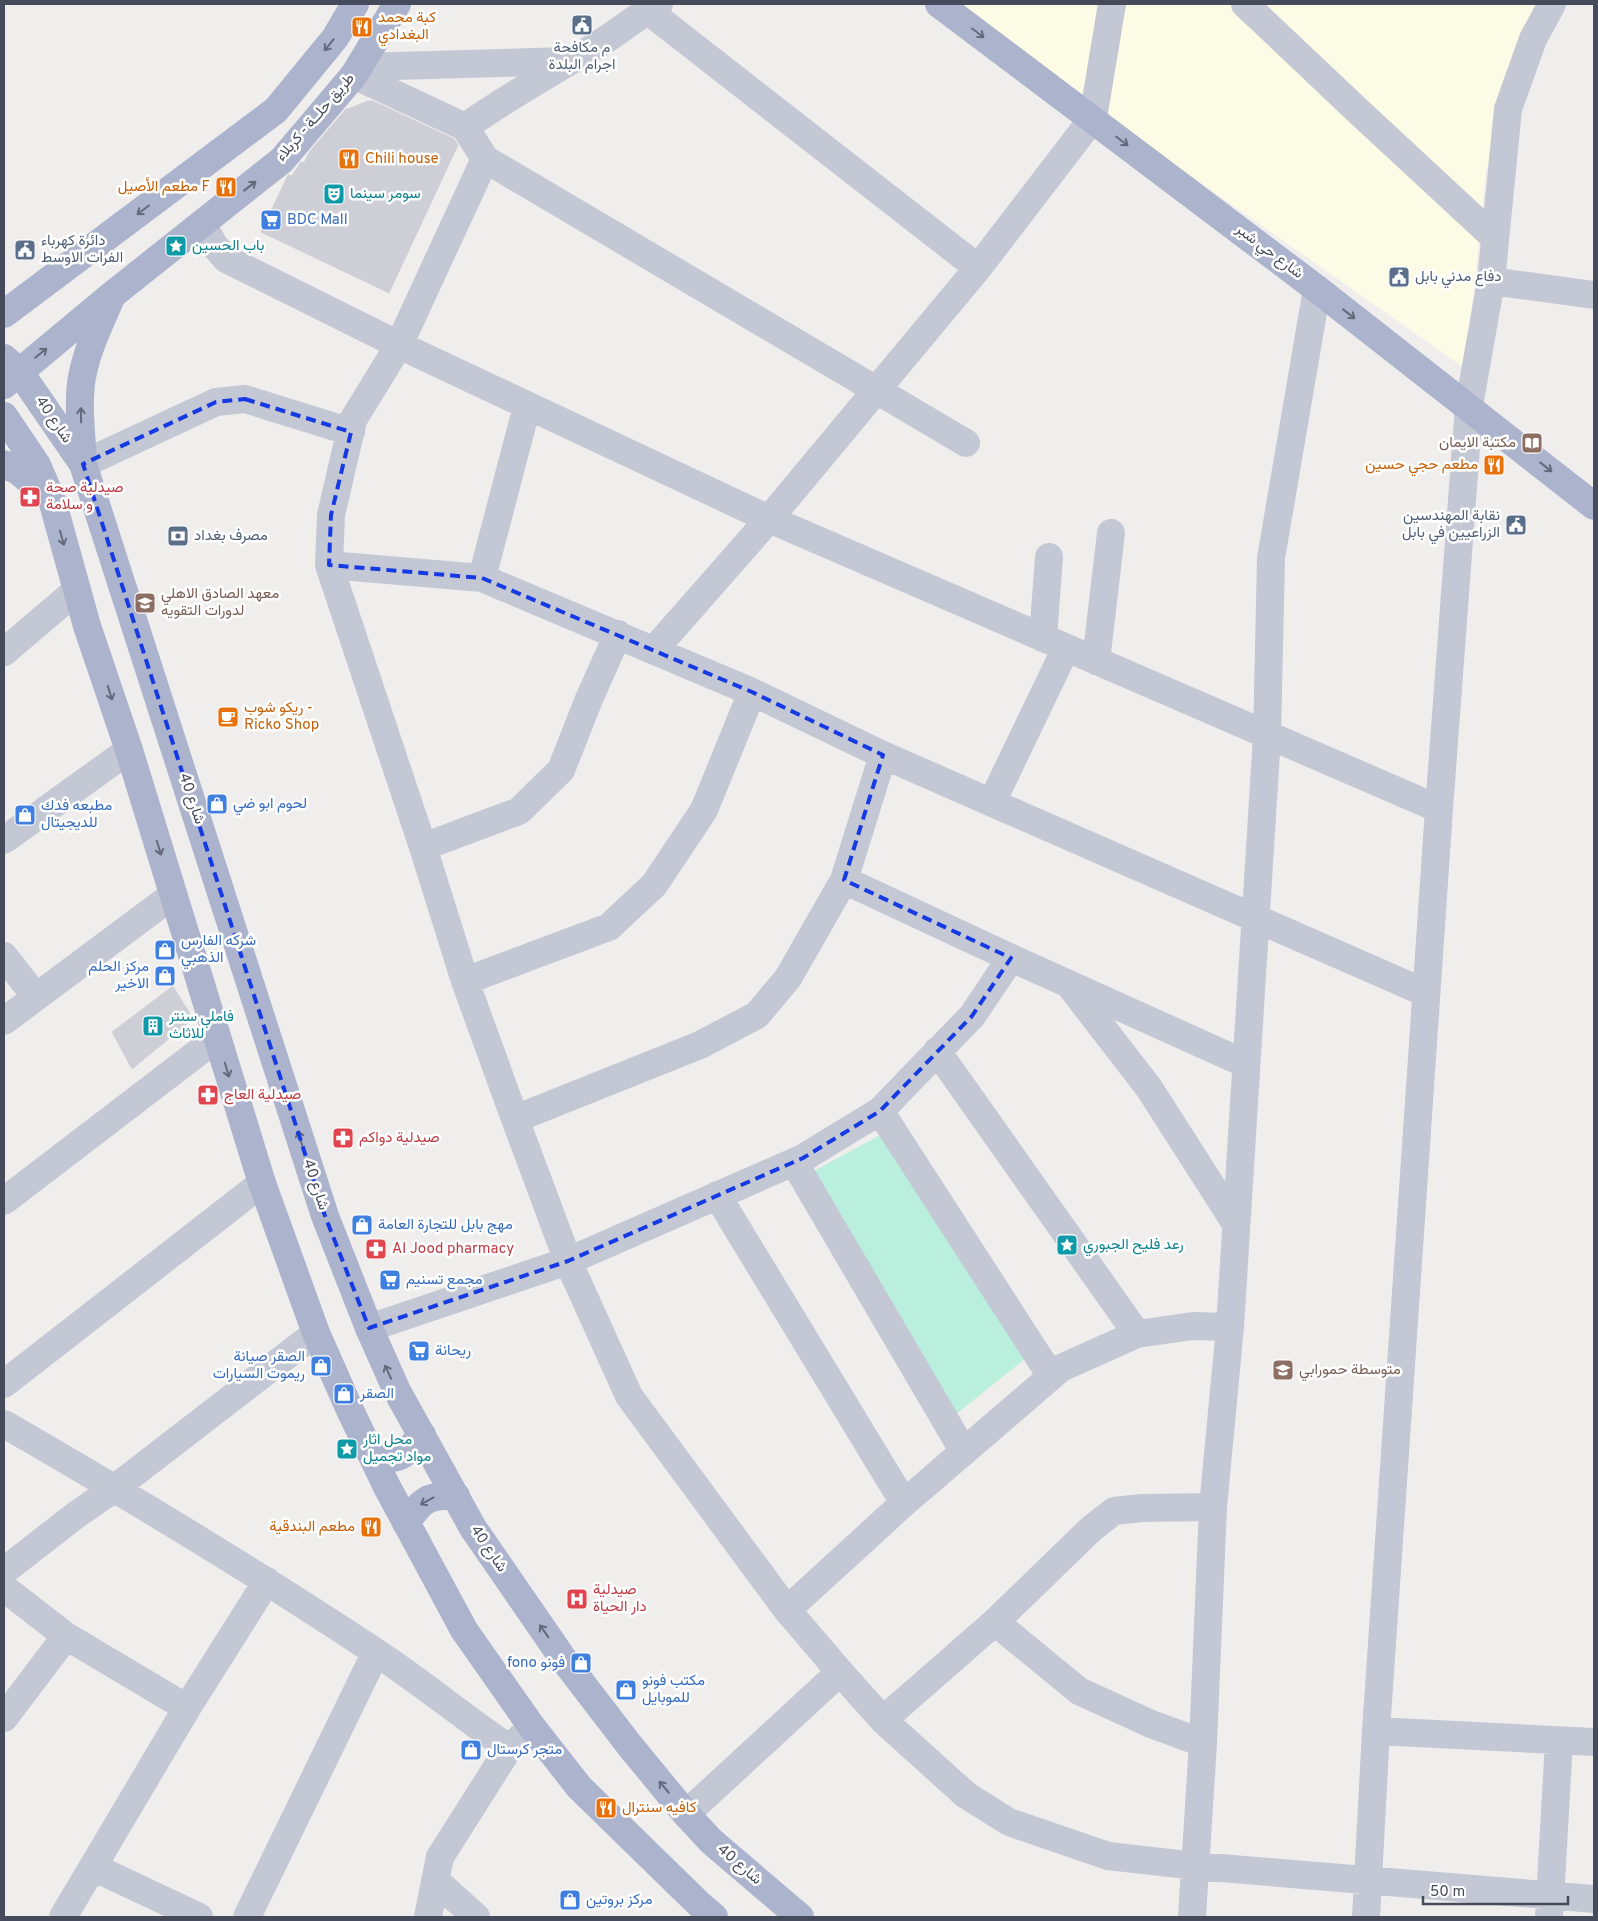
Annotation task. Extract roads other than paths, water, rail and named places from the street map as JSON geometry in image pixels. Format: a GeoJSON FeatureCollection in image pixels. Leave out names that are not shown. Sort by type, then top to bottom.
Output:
{"type":"FeatureCollection","features":[{"type":"Feature","properties":{"kind":"main road"},"geometry":{"type":"LineString","coordinates":[[4,314],[276,110],[335,38],[355,4]]}},
{"type":"Feature","properties":{"kind":"main road","name":"طريق حلــة - كربلاء"},"geometry":{"type":"LineString","coordinates":[[9,371],[112,295],[282,160],[356,71],[397,4]]}},
{"type":"Feature","properties":{"kind":"main road","name":"شارع حي شبر"},"geometry":{"type":"LineString","coordinates":[[939,4],[1317,289],[1469,406],[1594,506]]}},
{"type":"Feature","properties":{"kind":"main road"},"geometry":{"type":"LineString","coordinates":[[82,464],[80,410],[82,378],[98,324],[112,295]]}},
{"type":"Feature","properties":{"kind":"main road","name":"شارع 40"},"geometry":{"type":"LineString","coordinates":[[9,371],[82,464],[325,1216],[369,1328],[397,1391],[473,1528],[564,1660],[630,1746],[686,1814],[711,1841],[800,1917]]}},
{"type":"Feature","properties":{"kind":"main road"},"geometry":{"type":"LineString","coordinates":[[4,416],[37,465],[52,500],[77,590],[129,750],[262,1183],[316,1333],[374,1459],[464,1630],[532,1727],[579,1787],[714,1917]]}},
{"type":"Feature","properties":{"kind":"main road"},"geometry":{"type":"LineString","coordinates":[[4,464],[33,482],[52,500]]}},
{"type":"Feature","properties":{"kind":"main road"},"geometry":{"type":"LineString","coordinates":[[374,1459],[403,1456],[422,1435]]}},
{"type":"Feature","properties":{"kind":"main road"},"geometry":{"type":"LineString","coordinates":[[406,1523],[418,1506],[427,1498],[441,1495],[456,1496]]}},
{"type":"Feature","properties":{"kind":"street"},"geometry":{"type":"LineString","coordinates":[[654,650],[769,519],[978,268],[1092,118],[1112,4]]}},
{"type":"Feature","properties":{"kind":"street"},"geometry":{"type":"LineString","coordinates":[[1245,4],[1495,238]]}},
{"type":"Feature","properties":{"kind":"street"},"geometry":{"type":"LineString","coordinates":[[1366,1917],[1376,1731],[1426,993],[1469,406],[1491,281],[1508,108],[1533,39],[1552,4]]}},
{"type":"Feature","properties":{"kind":"street"},"geometry":{"type":"LineString","coordinates":[[465,127],[491,109],[604,41],[653,7],[978,268]]}},
{"type":"Feature","properties":{"kind":"street"},"geometry":{"type":"LineString","coordinates":[[356,71],[570,61]]}},
{"type":"Feature","properties":{"kind":"street"},"geometry":{"type":"LineString","coordinates":[[356,71],[465,127],[485,159],[966,443]]}},
{"type":"Feature","properties":{"kind":"street"},"geometry":{"type":"LineString","coordinates":[[485,159],[399,345],[354,420],[330,515],[329,565],[423,846],[465,981],[568,1261],[628,1396],[787,1610],[840,1672],[883,1720],[966,1795],[1009,1822],[1108,1856],[1196,1866],[1368,1881],[1550,1906],[1594,1899]]}},
{"type":"Feature","properties":{"kind":"street"},"geometry":{"type":"LineString","coordinates":[[202,224],[214,245],[226,259],[399,345],[528,406],[769,519],[1268,736],[1439,808]]}},
{"type":"Feature","properties":{"kind":"street"},"geometry":{"type":"LineString","coordinates":[[1491,281],[1594,295]]}},
{"type":"Feature","properties":{"kind":"street"},"geometry":{"type":"LineString","coordinates":[[1192,1917],[1204,1743],[1213,1507],[1230,1327],[1268,736],[1271,558],[1317,289]]}},
{"type":"Feature","properties":{"kind":"street"},"geometry":{"type":"LineString","coordinates":[[82,464],[216,402],[245,399],[351,432]]}},
{"type":"Feature","properties":{"kind":"street"},"geometry":{"type":"LineString","coordinates":[[482,578],[528,406]]}},
{"type":"Feature","properties":{"kind":"street"},"geometry":{"type":"LineString","coordinates":[[1096,661],[1111,533]]}},
{"type":"Feature","properties":{"kind":"street"},"geometry":{"type":"LineString","coordinates":[[992,802],[1054,643],[1049,557]]}},
{"type":"Feature","properties":{"kind":"street"},"geometry":{"type":"LineString","coordinates":[[329,565],[482,578],[752,692],[884,755],[1426,993]]}},
{"type":"Feature","properties":{"kind":"street"},"geometry":{"type":"LineString","coordinates":[[4,652],[77,590]]}},
{"type":"Feature","properties":{"kind":"street"},"geometry":{"type":"LineString","coordinates":[[423,846],[519,810],[561,770],[589,699],[618,634]]}},
{"type":"Feature","properties":{"kind":"street"},"geometry":{"type":"LineString","coordinates":[[465,981],[609,927],[654,885],[704,810],[752,692]]}},
{"type":"Feature","properties":{"kind":"street"},"geometry":{"type":"LineString","coordinates":[[4,840],[129,750]]}},
{"type":"Feature","properties":{"kind":"street"},"geometry":{"type":"LineString","coordinates":[[515,1119],[700,1045],[757,1015],[788,978],[844,880],[884,755]]}},
{"type":"Feature","properties":{"kind":"street"},"geometry":{"type":"LineString","coordinates":[[844,880],[1010,958],[1246,1064]]}},
{"type":"Feature","properties":{"kind":"street"},"geometry":{"type":"LineString","coordinates":[[4,1021],[173,895]]}},
{"type":"Feature","properties":{"kind":"street"},"geometry":{"type":"LineString","coordinates":[[4,956],[36,998]]}},
{"type":"Feature","properties":{"kind":"street"},"geometry":{"type":"LineString","coordinates":[[369,1328],[568,1261],[794,1162],[880,1111],[972,1016],[1010,958]]}},
{"type":"Feature","properties":{"kind":"street"},"geometry":{"type":"LineString","coordinates":[[1068,984],[1150,1088],[1236,1224]]}},
{"type":"Feature","properties":{"kind":"street"},"geometry":{"type":"LineString","coordinates":[[4,1200],[217,1038]]}},
{"type":"Feature","properties":{"kind":"street"},"geometry":{"type":"LineString","coordinates":[[937,1052],[1137,1334]]}},
{"type":"Feature","properties":{"kind":"street"},"geometry":{"type":"LineString","coordinates":[[880,1111],[1051,1376]]}},
{"type":"Feature","properties":{"kind":"street"},"geometry":{"type":"LineString","coordinates":[[794,1162],[964,1452]]}},
{"type":"Feature","properties":{"kind":"street"},"geometry":{"type":"LineString","coordinates":[[4,1384],[262,1183]]}},
{"type":"Feature","properties":{"kind":"street"},"geometry":{"type":"LineString","coordinates":[[718,1195],[904,1503]]}},
{"type":"Feature","properties":{"kind":"street"},"geometry":{"type":"LineString","coordinates":[[787,1610],[904,1503],[1061,1368],[1137,1334],[1193,1326],[1230,1327]]}},
{"type":"Feature","properties":{"kind":"street"},"geometry":{"type":"LineString","coordinates":[[4,1571],[316,1333]]}},
{"type":"Feature","properties":{"kind":"street"},"geometry":{"type":"LineString","coordinates":[[4,1424],[115,1488],[267,1581],[376,1652],[509,1748]]}},
{"type":"Feature","properties":{"kind":"street"},"geometry":{"type":"LineString","coordinates":[[883,1720],[995,1622],[1091,1528],[1114,1512],[1142,1508],[1213,1507]]}},
{"type":"Feature","properties":{"kind":"street"},"geometry":{"type":"LineString","coordinates":[[63,1917],[187,1708],[267,1581]]}},
{"type":"Feature","properties":{"kind":"street"},"geometry":{"type":"LineString","coordinates":[[4,1588],[66,1636],[187,1708]]}},
{"type":"Feature","properties":{"kind":"street"},"geometry":{"type":"LineString","coordinates":[[995,1622],[1079,1691],[1151,1724],[1204,1743]]}},
{"type":"Feature","properties":{"kind":"street"},"geometry":{"type":"LineString","coordinates":[[4,1718],[66,1636]]}},
{"type":"Feature","properties":{"kind":"street"},"geometry":{"type":"LineString","coordinates":[[248,1917],[376,1652]]}},
{"type":"Feature","properties":{"kind":"street"},"geometry":{"type":"LineString","coordinates":[[686,1814],[840,1672]]}},
{"type":"Feature","properties":{"kind":"street"},"geometry":{"type":"LineString","coordinates":[[428,1917],[440,1857],[509,1748],[532,1727]]}},
{"type":"Feature","properties":{"kind":"street"},"geometry":{"type":"LineString","coordinates":[[1376,1731],[1594,1742]]}},
{"type":"Feature","properties":{"kind":"street"},"geometry":{"type":"LineString","coordinates":[[1550,1906],[1559,1741]]}},
{"type":"Feature","properties":{"kind":"street"},"geometry":{"type":"LineString","coordinates":[[93,1867],[199,1917]]}},
{"type":"Feature","properties":{"kind":"street"},"geometry":{"type":"LineString","coordinates":[[435,1880],[476,1917]]}},
{"type":"Feature","properties":{"kind":"place","name":"م مكافحة اجرام البلدة"},"geometry":{"type":"Point","coordinates":[582,25]}},
{"type":"Feature","properties":{"kind":"place","name":"كبة محمد البغدادي"},"geometry":{"type":"Point","coordinates":[362,27]}},
{"type":"Feature","properties":{"kind":"place","name":"Chili house"},"geometry":{"type":"Point","coordinates":[349,159]}},
{"type":"Feature","properties":{"kind":"place","name":"مطعم الأصيل F"},"geometry":{"type":"Point","coordinates":[226,187]}},
{"type":"Feature","properties":{"kind":"place","name":"سومر سينما"},"geometry":{"type":"Point","coordinates":[334,194]}},
{"type":"Feature","properties":{"kind":"place","name":"BDC Mall"},"geometry":{"type":"Point","coordinates":[271,220]}},
{"type":"Feature","properties":{"kind":"place","name":"باب الحسين"},"geometry":{"type":"Point","coordinates":[176,246]}},
{"type":"Feature","properties":{"kind":"place","name":"دائرة كهرباء الفرات الاوسط"},"geometry":{"type":"Point","coordinates":[25,250]}},
{"type":"Feature","properties":{"kind":"place","name":"دفاع مدني بابل"},"geometry":{"type":"Point","coordinates":[1399,277]}},
{"type":"Feature","properties":{"kind":"place","name":"مكتبة الايمان"},"geometry":{"type":"Point","coordinates":[1532,443]}},
{"type":"Feature","properties":{"kind":"place","name":"مطعم حجي حسين"},"geometry":{"type":"Point","coordinates":[1494,465]}},
{"type":"Feature","properties":{"kind":"place","name":"صيدلية صحة و سلامة"},"geometry":{"type":"Point","coordinates":[30,497]}},
{"type":"Feature","properties":{"kind":"place","name":"نقابة المهندسين الزراعيين في بابل"},"geometry":{"type":"Point","coordinates":[1516,525]}},
{"type":"Feature","properties":{"kind":"place","name":"مصرف بغداد"},"geometry":{"type":"Point","coordinates":[178,536]}},
{"type":"Feature","properties":{"kind":"place","name":"معهد الصادق الاهلي لدورات التقويه"},"geometry":{"type":"Point","coordinates":[145,603]}},
{"type":"Feature","properties":{"kind":"place","name":"ريكو شوب - Ricko Shop"},"geometry":{"type":"Point","coordinates":[228,717]}},
{"type":"Feature","properties":{"kind":"place","name":"لحوم ابو ضي"},"geometry":{"type":"Point","coordinates":[217,804]}},
{"type":"Feature","properties":{"kind":"place","name":"مطبعه فدك للديجيتال"},"geometry":{"type":"Point","coordinates":[25,815]}},
{"type":"Feature","properties":{"kind":"place","name":"شركه الفارس الذهبي"},"geometry":{"type":"Point","coordinates":[165,950]}},
{"type":"Feature","properties":{"kind":"place","name":"مركز الحلم الاخير"},"geometry":{"type":"Point","coordinates":[165,976]}},
{"type":"Feature","properties":{"kind":"place","name":"فاملي سنتر للاثاث"},"geometry":{"type":"Point","coordinates":[153,1026]}},
{"type":"Feature","properties":{"kind":"place","name":"صيدلية العاج"},"geometry":{"type":"Point","coordinates":[208,1095]}},
{"type":"Feature","properties":{"kind":"place","name":"صيدلية دواكم"},"geometry":{"type":"Point","coordinates":[343,1138]}},
{"type":"Feature","properties":{"kind":"place","name":"مهج بابل للتجارة العامة"},"geometry":{"type":"Point","coordinates":[362,1225]}},
{"type":"Feature","properties":{"kind":"place","name":"رعد فليح الجبوري"},"geometry":{"type":"Point","coordinates":[1067,1245]}},
{"type":"Feature","properties":{"kind":"place","name":"Al Jood pharmacy"},"geometry":{"type":"Point","coordinates":[376,1249]}},
{"type":"Feature","properties":{"kind":"place","name":"مجمع تسنيم"},"geometry":{"type":"Point","coordinates":[390,1280]}},
{"type":"Feature","properties":{"kind":"place","name":"ريحانة"},"geometry":{"type":"Point","coordinates":[419,1351]}},
{"type":"Feature","properties":{"kind":"place","name":"الصقر صيانة ريموت السيارات"},"geometry":{"type":"Point","coordinates":[321,1366]}},
{"type":"Feature","properties":{"kind":"place","name":"متوسطة حمورابي"},"geometry":{"type":"Point","coordinates":[1283,1370]}},
{"type":"Feature","properties":{"kind":"place","name":"الصقر"},"geometry":{"type":"Point","coordinates":[344,1394]}},
{"type":"Feature","properties":{"kind":"place","name":"محل اثار مواد تجميل"},"geometry":{"type":"Point","coordinates":[347,1449]}},
{"type":"Feature","properties":{"kind":"place","name":"مطعم البندقية"},"geometry":{"type":"Point","coordinates":[371,1527]}},
{"type":"Feature","properties":{"kind":"place","name":"صيدلية دار الحياة"},"geometry":{"type":"Point","coordinates":[577,1599]}},
{"type":"Feature","properties":{"kind":"place","name":"fono فونو"},"geometry":{"type":"Point","coordinates":[581,1663]}},
{"type":"Feature","properties":{"kind":"place","name":"مكتب فونو للموبايل"},"geometry":{"type":"Point","coordinates":[626,1690]}},
{"type":"Feature","properties":{"kind":"place","name":"متجر كرستال"},"geometry":{"type":"Point","coordinates":[471,1750]}},
{"type":"Feature","properties":{"kind":"place","name":"كافيه سنترال"},"geometry":{"type":"Point","coordinates":[606,1808]}},
{"type":"Feature","properties":{"kind":"place","name":"مركز بروتين"},"geometry":{"type":"Point","coordinates":[570,1900]}}]}
